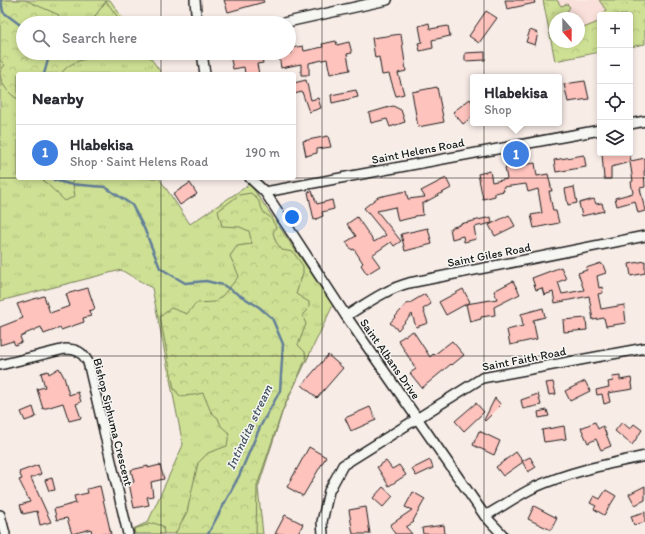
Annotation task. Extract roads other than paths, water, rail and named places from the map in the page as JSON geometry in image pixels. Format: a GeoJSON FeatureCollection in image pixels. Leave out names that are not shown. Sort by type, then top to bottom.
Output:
{"type":"FeatureCollection","features":[{"type":"Feature","properties":{"kind":"street"},"geometry":{"type":"LineString","coordinates":[[195,0],[197,16]]}},
{"type":"Feature","properties":{"kind":"street"},"geometry":{"type":"LineString","coordinates":[[296,20],[387,0]]}},
{"type":"Feature","properties":{"kind":"street"},"geometry":{"type":"LineString","coordinates":[[203,60],[205,72]]}},
{"type":"Feature","properties":{"kind":"street"},"geometry":{"type":"LineString","coordinates":[[633,123],[645,121]]}},
{"type":"Feature","properties":{"kind":"street","name":"Saint Helens Road"},"geometry":{"type":"LineString","coordinates":[[264,192],[597,131]]}},
{"type":"Feature","properties":{"kind":"street","name":"Saint Albans Drive"},"geometry":{"type":"LineString","coordinates":[[252,180],[264,192],[346,316],[485,516],[502,534]]}},
{"type":"Feature","properties":{"kind":"street","name":"Saint Giles Road"},"geometry":{"type":"LineString","coordinates":[[346,316],[384,293],[409,283],[645,236]]}},
{"type":"Feature","properties":{"kind":"street","name":"Saint Faith Road"},"geometry":{"type":"LineString","coordinates":[[323,534],[322,522],[329,491],[343,465],[482,378],[645,348]]}},
{"type":"Feature","properties":{"kind":"street","name":"Bishop Siphuma Crescent"},"geometry":{"type":"LineString","coordinates":[[0,365],[65,349],[80,351],[84,355],[88,362],[128,534]]}},
{"type":"Feature","properties":{"kind":"street"},"geometry":{"type":"LineString","coordinates":[[485,516],[532,489],[546,483],[580,472],[645,456]]}},
{"type":"Feature","properties":{"kind":"street"},"geometry":{"type":"LineString","coordinates":[[0,515],[5,534]]}},
{"type":"Feature","properties":{"kind":"waterway","name":"Intindita stream"},"geometry":{"type":"LineString","coordinates":[[1,0],[3,12],[16,22]]}},
{"type":"Feature","properties":{"kind":"waterway","name":"Intindita stream"},"geometry":{"type":"LineString","coordinates":[[45,72],[48,60]]}},
{"type":"Feature","properties":{"kind":"waterway","name":"Intindita stream"},"geometry":{"type":"LineString","coordinates":[[54,180],[69,184],[105,187],[132,205],[144,228],[160,268],[185,283],[206,281],[223,285],[259,307],[272,318],[283,344],[280,391],[260,427],[239,476],[208,534]]}},
{"type":"Feature","properties":{"kind":"place","name":"Hlabekisa"},"geometry":{"type":"Point","coordinates":[516,154]}}]}
